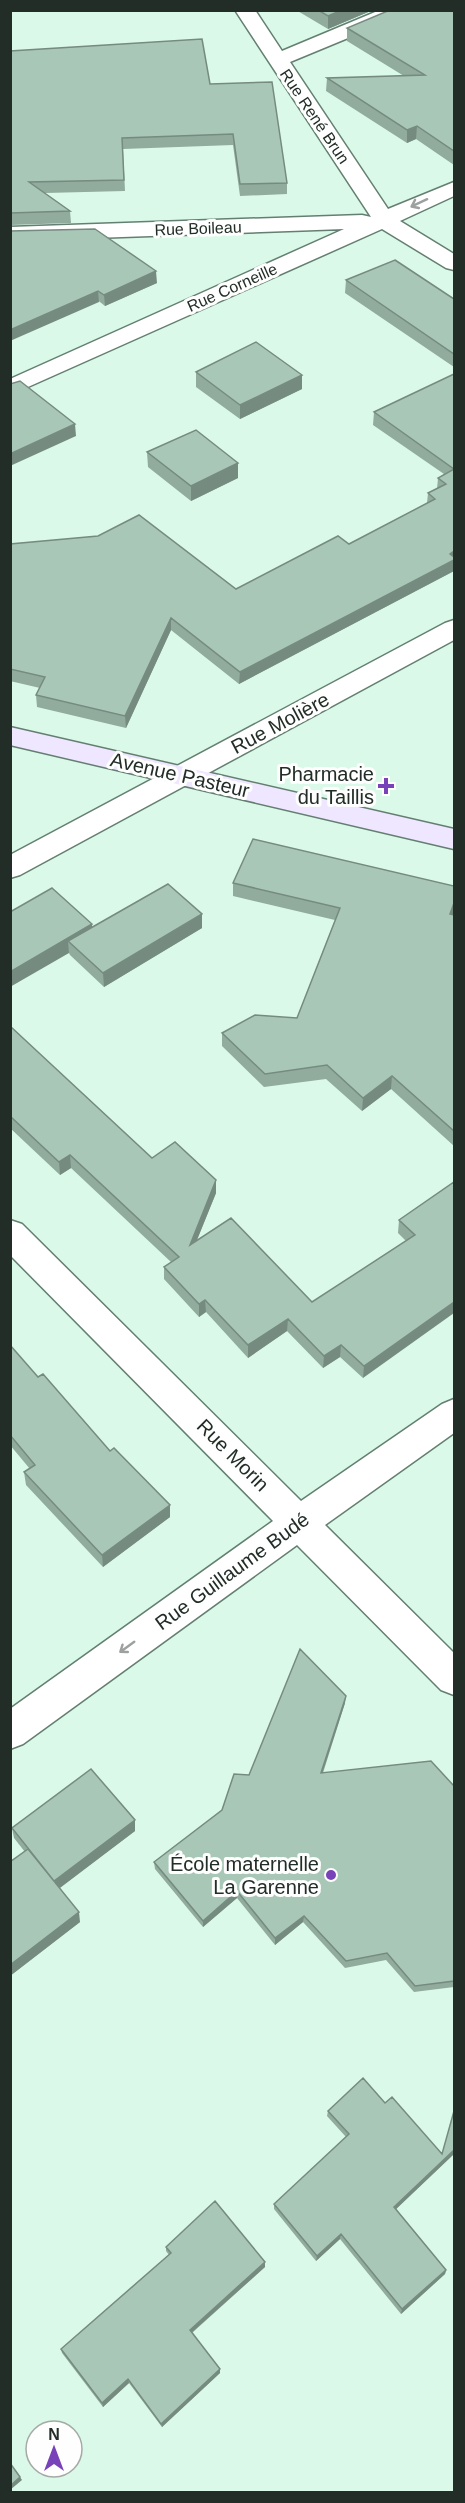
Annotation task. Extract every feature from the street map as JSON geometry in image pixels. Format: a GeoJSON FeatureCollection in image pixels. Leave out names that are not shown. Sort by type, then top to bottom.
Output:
{"type":"FeatureCollection","features":[{"type":"Feature","properties":{"kind":"street","name":"Rue René Brun"},"geometry":{"type":"LineString","coordinates":[[245,10],[385,220]]}},
{"type":"Feature","properties":{"kind":"street"},"geometry":{"type":"LineString","coordinates":[[277,60],[399,10]]}},
{"type":"Feature","properties":{"kind":"street","name":"Rue Corneille"},"geometry":{"type":"LineString","coordinates":[[10,388],[454,188]]}},
{"type":"Feature","properties":{"kind":"street"},"geometry":{"type":"LineString","coordinates":[[385,220],[454,262]]}},
{"type":"Feature","properties":{"kind":"street","name":"Rue Boileau"},"geometry":{"type":"LineString","coordinates":[[10,234],[385,220]]}},
{"type":"Feature","properties":{"kind":"street","name":"Rue Molière"},"geometry":{"type":"LineString","coordinates":[[10,868],[454,629]]}},
{"type":"Feature","properties":{"kind":"street","name":"Avenue Pasteur"},"geometry":{"type":"LineString","coordinates":[[10,736],[454,839]]}},
{"type":"Feature","properties":{"kind":"street","name":"Rue Morin"},"geometry":{"type":"LineString","coordinates":[[10,1233],[314,1512],[454,1678]]}},
{"type":"Feature","properties":{"kind":"street","name":"Rue Guillaume Budé"},"geometry":{"type":"LineString","coordinates":[[10,1731],[454,1414]]}},
{"type":"Feature","properties":{"kind":"building"},"geometry":{"type":"Polygon","coordinates":[[[318,10],[342,10],[328,16],[318,10]]]}},
{"type":"Feature","properties":{"kind":"building"},"geometry":{"type":"Polygon","coordinates":[[[390,10],[454,10],[454,151],[417,126],[407,130],[327,78],[425,75],[347,28],[390,10]]]}},
{"type":"Feature","properties":{"kind":"building"},"geometry":{"type":"Polygon","coordinates":[[[202,39],[210,84],[272,82],[287,183],[240,184],[233,134],[122,138],[124,180],[29,182],[70,211],[10,213],[10,51],[202,39]]]}},
{"type":"Feature","properties":{"kind":"building"},"geometry":{"type":"Polygon","coordinates":[[[95,229],[156,271],[104,295],[98,291],[10,330],[10,231],[95,229]]]}},
{"type":"Feature","properties":{"kind":"building"},"geometry":{"type":"Polygon","coordinates":[[[395,260],[454,299],[454,354],[346,280],[395,260]]]}},
{"type":"Feature","properties":{"kind":"building"},"geometry":{"type":"Polygon","coordinates":[[[256,342],[302,375],[240,405],[196,372],[256,342]]]}},
{"type":"Feature","properties":{"kind":"building"},"geometry":{"type":"Polygon","coordinates":[[[454,374],[454,469],[374,412],[454,374]]]}},
{"type":"Feature","properties":{"kind":"building"},"geometry":{"type":"Polygon","coordinates":[[[20,381],[75,424],[10,454],[10,384],[20,381]]]}},
{"type":"Feature","properties":{"kind":"building"},"geometry":{"type":"Polygon","coordinates":[[[196,430],[238,463],[191,486],[147,452],[196,430]]]}},
{"type":"Feature","properties":{"kind":"building"},"geometry":{"type":"Polygon","coordinates":[[[454,469],[454,551],[450,554],[454,560],[240,672],[171,618],[125,716],[36,695],[45,677],[10,669],[10,544],[98,536],[139,515],[236,589],[338,536],[349,544],[435,499],[428,493],[446,484],[438,478],[454,469]]]}},
{"type":"Feature","properties":{"kind":"building"},"geometry":{"type":"Polygon","coordinates":[[[253,839],[454,886],[454,903],[450,914],[454,915],[454,1131],[392,1076],[363,1098],[327,1065],[265,1074],[222,1033],[255,1015],[297,1018],[340,908],[233,883],[253,839]]]}},
{"type":"Feature","properties":{"kind":"building"},"geometry":{"type":"Polygon","coordinates":[[[168,884],[202,914],[103,973],[68,941],[168,884]]]}},
{"type":"Feature","properties":{"kind":"building"},"geometry":{"type":"Polygon","coordinates":[[[52,888],[92,924],[10,972],[10,912],[52,888]]]}},
{"type":"Feature","properties":{"kind":"building"},"geometry":{"type":"Polygon","coordinates":[[[10,1026],[152,1158],[175,1142],[216,1180],[190,1245],[231,1218],[312,1302],[415,1235],[399,1220],[454,1182],[454,1302],[364,1366],[341,1345],[324,1356],[288,1319],[248,1345],[205,1300],[199,1304],[164,1267],[179,1257],[70,1155],[59,1162],[10,1116],[10,1026]]]}},
{"type":"Feature","properties":{"kind":"building"},"geometry":{"type":"Polygon","coordinates":[[[10,1345],[38,1377],[43,1374],[110,1451],[114,1448],[170,1505],[102,1555],[24,1472],[35,1465],[10,1435],[10,1345]]]}},
{"type":"Feature","properties":{"kind":"building"},"geometry":{"type":"Polygon","coordinates":[[[300,1649],[346,1696],[321,1773],[431,1761],[454,1786],[454,1981],[415,1986],[387,1953],[346,1961],[304,1916],[275,1938],[237,1891],[203,1921],[154,1862],[222,1810],[234,1774],[249,1775],[300,1649]]]}},
{"type":"Feature","properties":{"kind":"building"},"geometry":{"type":"Polygon","coordinates":[[[91,1769],[135,1820],[54,1881],[12,1828],[91,1769]]]}},
{"type":"Feature","properties":{"kind":"building"},"geometry":{"type":"Polygon","coordinates":[[[28,1849],[79,1912],[10,1965],[10,1862],[28,1849]]]}},
{"type":"Feature","properties":{"kind":"building"},"geometry":{"type":"Polygon","coordinates":[[[363,2078],[385,2103],[392,2097],[442,2154],[454,2111],[454,2150],[394,2207],[446,2270],[402,2309],[341,2234],[317,2256],[274,2204],[349,2134],[328,2111],[363,2078]]]}},
{"type":"Feature","properties":{"kind":"building"},"geometry":{"type":"Polygon","coordinates":[[[215,2201],[265,2262],[190,2330],[220,2369],[161,2424],[128,2379],[102,2403],[61,2349],[171,2253],[166,2247],[215,2201]]]}},
{"type":"Feature","properties":{"kind":"building"},"geometry":{"type":"Polygon","coordinates":[[[10,2463],[20,2477],[10,2486],[10,2463]]]}},
{"type":"Feature","properties":{"kind":"place","name":"Pharmacie du Taillis"},"geometry":{"type":"Point","coordinates":[386,786]}},
{"type":"Feature","properties":{"kind":"place","name":"École maternelle La Garenne"},"geometry":{"type":"Point","coordinates":[331,1875]}}]}
